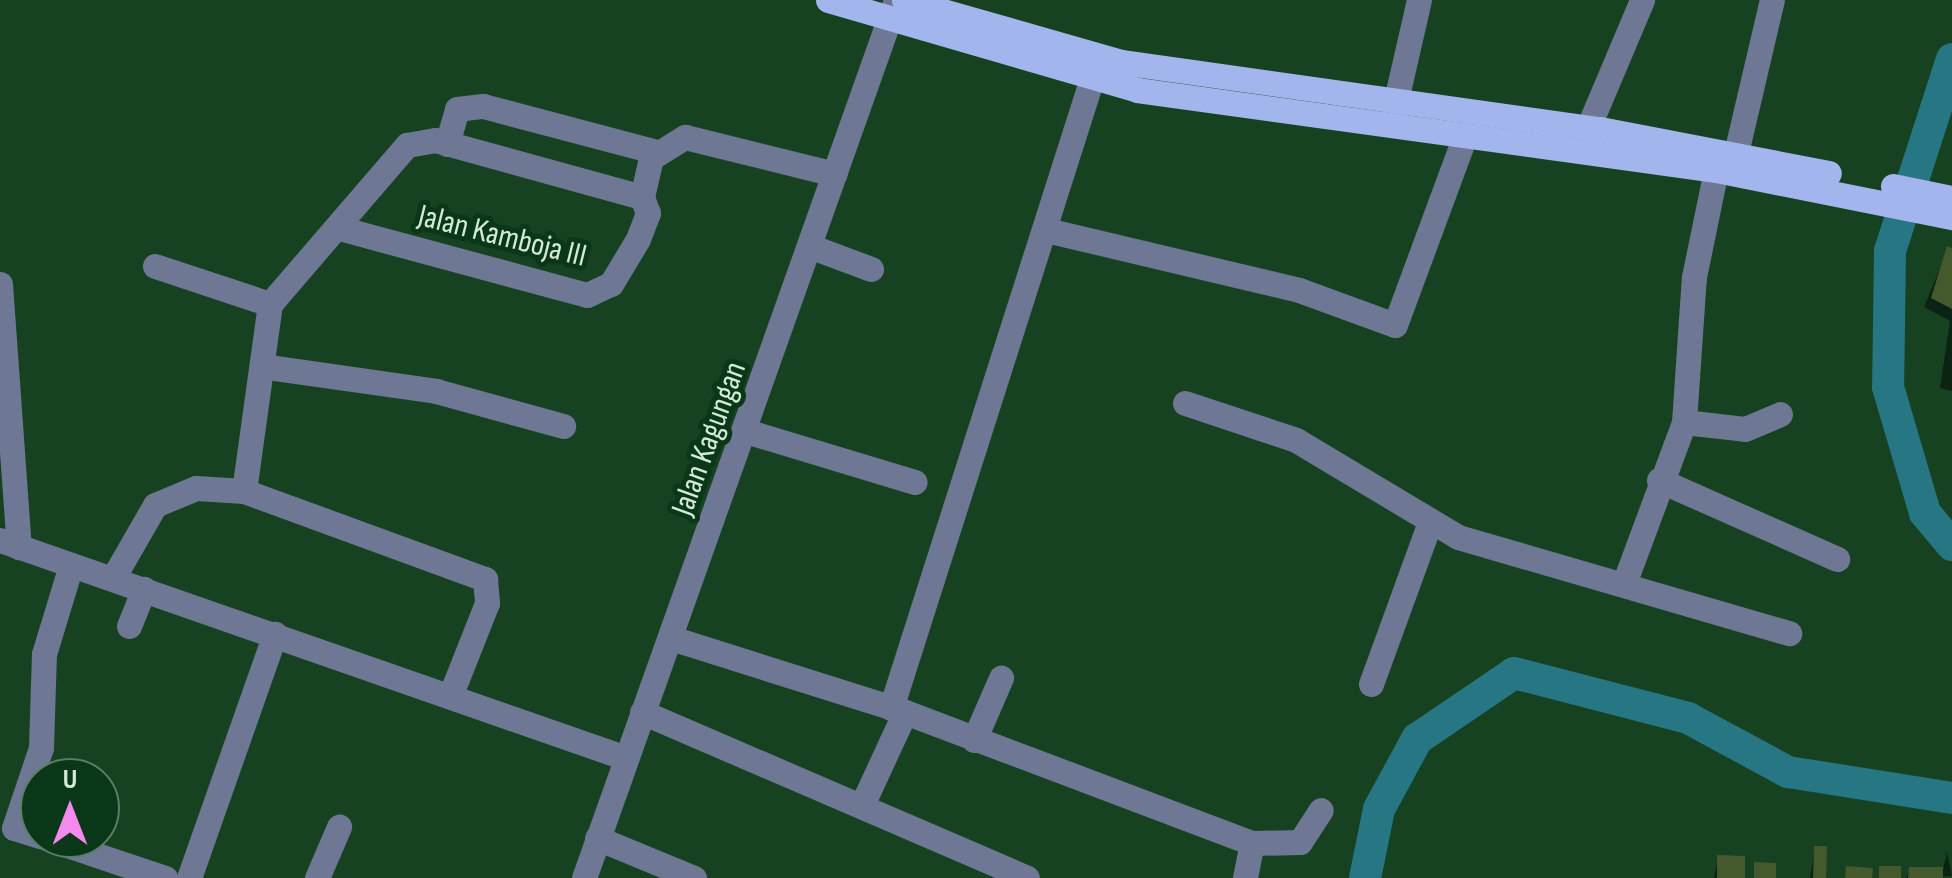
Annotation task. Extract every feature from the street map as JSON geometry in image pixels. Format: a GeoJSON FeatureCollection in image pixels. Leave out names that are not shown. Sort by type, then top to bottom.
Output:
{"type":"FeatureCollection","features":[{"type":"Feature","properties":{"kind":"main road"},"geometry":{"type":"LineString","coordinates":[[828,0],[896,6],[1120,62],[1392,116],[1464,138],[1952,198]]}},
{"type":"Feature","properties":{"kind":"main road"},"geometry":{"type":"LineString","coordinates":[[896,6],[1092,78],[1392,116],[1588,128],[1736,153],[1952,217]]}},
{"type":"Feature","properties":{"kind":"street"},"geometry":{"type":"LineString","coordinates":[[1392,116],[1419,0]]}},
{"type":"Feature","properties":{"kind":"street"},"geometry":{"type":"LineString","coordinates":[[1588,128],[1642,0]]}},
{"type":"Feature","properties":{"kind":"street"},"geometry":{"type":"LineString","coordinates":[[1736,153],[1772,0]]}},
{"type":"Feature","properties":{"kind":"street","name":"Jalan Kagungan"},"geometry":{"type":"LineString","coordinates":[[584,878],[623,757],[748,432],[896,6]]}},
{"type":"Feature","properties":{"kind":"street"},"geometry":{"type":"LineString","coordinates":[[862,804],[898,710],[1092,78]]}},
{"type":"Feature","properties":{"kind":"street"},"geometry":{"type":"LineString","coordinates":[[447,144],[457,109],[483,106],[658,152],[696,138],[835,174]]}},
{"type":"Feature","properties":{"kind":"street"},"geometry":{"type":"LineString","coordinates":[[1046,230],[1299,290],[1395,325],[1464,138]]}},
{"type":"Feature","properties":{"kind":"street"},"geometry":{"type":"LineString","coordinates":[[244,491],[268,367],[270,304],[408,145],[447,144],[642,197]]}},
{"type":"Feature","properties":{"kind":"street","name":"Jalan Kamboja III"},"geometry":{"type":"LineString","coordinates":[[339,228],[588,295],[610,284],[638,239],[648,213],[642,197],[658,152]]}},
{"type":"Feature","properties":{"kind":"street"},"geometry":{"type":"LineString","coordinates":[[1624,580],[1684,422],[1694,277],[1716,170]]}},
{"type":"Feature","properties":{"kind":"street"},"geometry":{"type":"LineString","coordinates":[[812,246],[870,269]]}},
{"type":"Feature","properties":{"kind":"street"},"geometry":{"type":"LineString","coordinates":[[156,266],[270,304]]}},
{"type":"Feature","properties":{"kind":"street"},"geometry":{"type":"LineString","coordinates":[[0,284],[10,543],[623,757]]}},
{"type":"Feature","properties":{"kind":"street"},"geometry":{"type":"LineString","coordinates":[[268,367],[452,394],[563,426]]}},
{"type":"Feature","properties":{"kind":"street"},"geometry":{"type":"LineString","coordinates":[[1184,402],[1296,440],[1429,525],[1501,553],[1624,580],[1790,633]]}},
{"type":"Feature","properties":{"kind":"street"},"geometry":{"type":"LineString","coordinates":[[1684,422],[1745,428],[1780,414]]}},
{"type":"Feature","properties":{"kind":"street"},"geometry":{"type":"LineString","coordinates":[[748,432],[915,482]]}},
{"type":"Feature","properties":{"kind":"street"},"geometry":{"type":"LineString","coordinates":[[1659,480],[1837,559]]}},
{"type":"Feature","properties":{"kind":"street"},"geometry":{"type":"LineString","coordinates":[[113,578],[155,505],[196,488],[244,491],[486,579],[487,603],[451,694]]}},
{"type":"Feature","properties":{"kind":"street"},"geometry":{"type":"LineString","coordinates":[[1371,684],[1429,525]]}},
{"type":"Feature","properties":{"kind":"street"},"geometry":{"type":"LineString","coordinates":[[7,826],[40,748],[44,654],[71,565]]}},
{"type":"Feature","properties":{"kind":"street"},"geometry":{"type":"LineString","coordinates":[[129,626],[144,589]]}},
{"type":"Feature","properties":{"kind":"street"},"geometry":{"type":"LineString","coordinates":[[189,878],[274,634]]}},
{"type":"Feature","properties":{"kind":"street"},"geometry":{"type":"LineString","coordinates":[[671,638],[898,710],[1252,843],[1300,842],[1321,810]]}},
{"type":"Feature","properties":{"kind":"street"},"geometry":{"type":"LineString","coordinates":[[974,740],[1002,678]]}},
{"type":"Feature","properties":{"kind":"street"},"geometry":{"type":"LineString","coordinates":[[642,712],[1027,878]]}},
{"type":"Feature","properties":{"kind":"street"},"geometry":{"type":"LineString","coordinates":[[318,878],[339,827]]}},
{"type":"Feature","properties":{"kind":"street"},"geometry":{"type":"LineString","coordinates":[[597,838],[694,878]]}},
{"type":"Feature","properties":{"kind":"street"},"geometry":{"type":"LineString","coordinates":[[1245,878],[1252,843]]}},
{"type":"Feature","properties":{"kind":"street"},"geometry":{"type":"LineString","coordinates":[[106,858],[166,878]]}},
{"type":"Feature","properties":{"kind":"building"},"geometry":{"type":"Polygon","coordinates":[[[1947,246],[1952,248],[1952,309],[1931,298],[1947,246]]]}},
{"type":"Feature","properties":{"kind":"building"},"geometry":{"type":"Polygon","coordinates":[[[1814,846],[1827,846],[1826,878],[1813,878],[1814,846]]]}},
{"type":"Feature","properties":{"kind":"building"},"geometry":{"type":"Polygon","coordinates":[[[1717,855],[1745,856],[1745,878],[1717,878],[1717,855]]]}},
{"type":"Feature","properties":{"kind":"building"},"geometry":{"type":"Polygon","coordinates":[[[1754,862],[1776,863],[1776,878],[1754,878],[1754,862]]]}},
{"type":"Feature","properties":{"kind":"building"},"geometry":{"type":"Polygon","coordinates":[[[1846,866],[1873,868],[1872,878],[1845,878],[1846,866]]]}},
{"type":"Feature","properties":{"kind":"building"},"geometry":{"type":"Polygon","coordinates":[[[1879,866],[1901,866],[1901,878],[1879,878],[1879,866]]]}},
{"type":"Feature","properties":{"kind":"building"},"geometry":{"type":"Polygon","coordinates":[[[1909,867],[1943,867],[1943,878],[1908,878],[1909,867]]]}},
{"type":"Feature","properties":{"kind":"waterway"},"geometry":{"type":"LineString","coordinates":[[1952,59],[1890,251],[1888,387],[1925,513],[1952,545]]}},
{"type":"Feature","properties":{"kind":"waterway"},"geometry":{"type":"LineString","coordinates":[[1365,878],[1379,809],[1417,739],[1514,673],[1688,718],[1788,772],[1952,798]]}}]}
